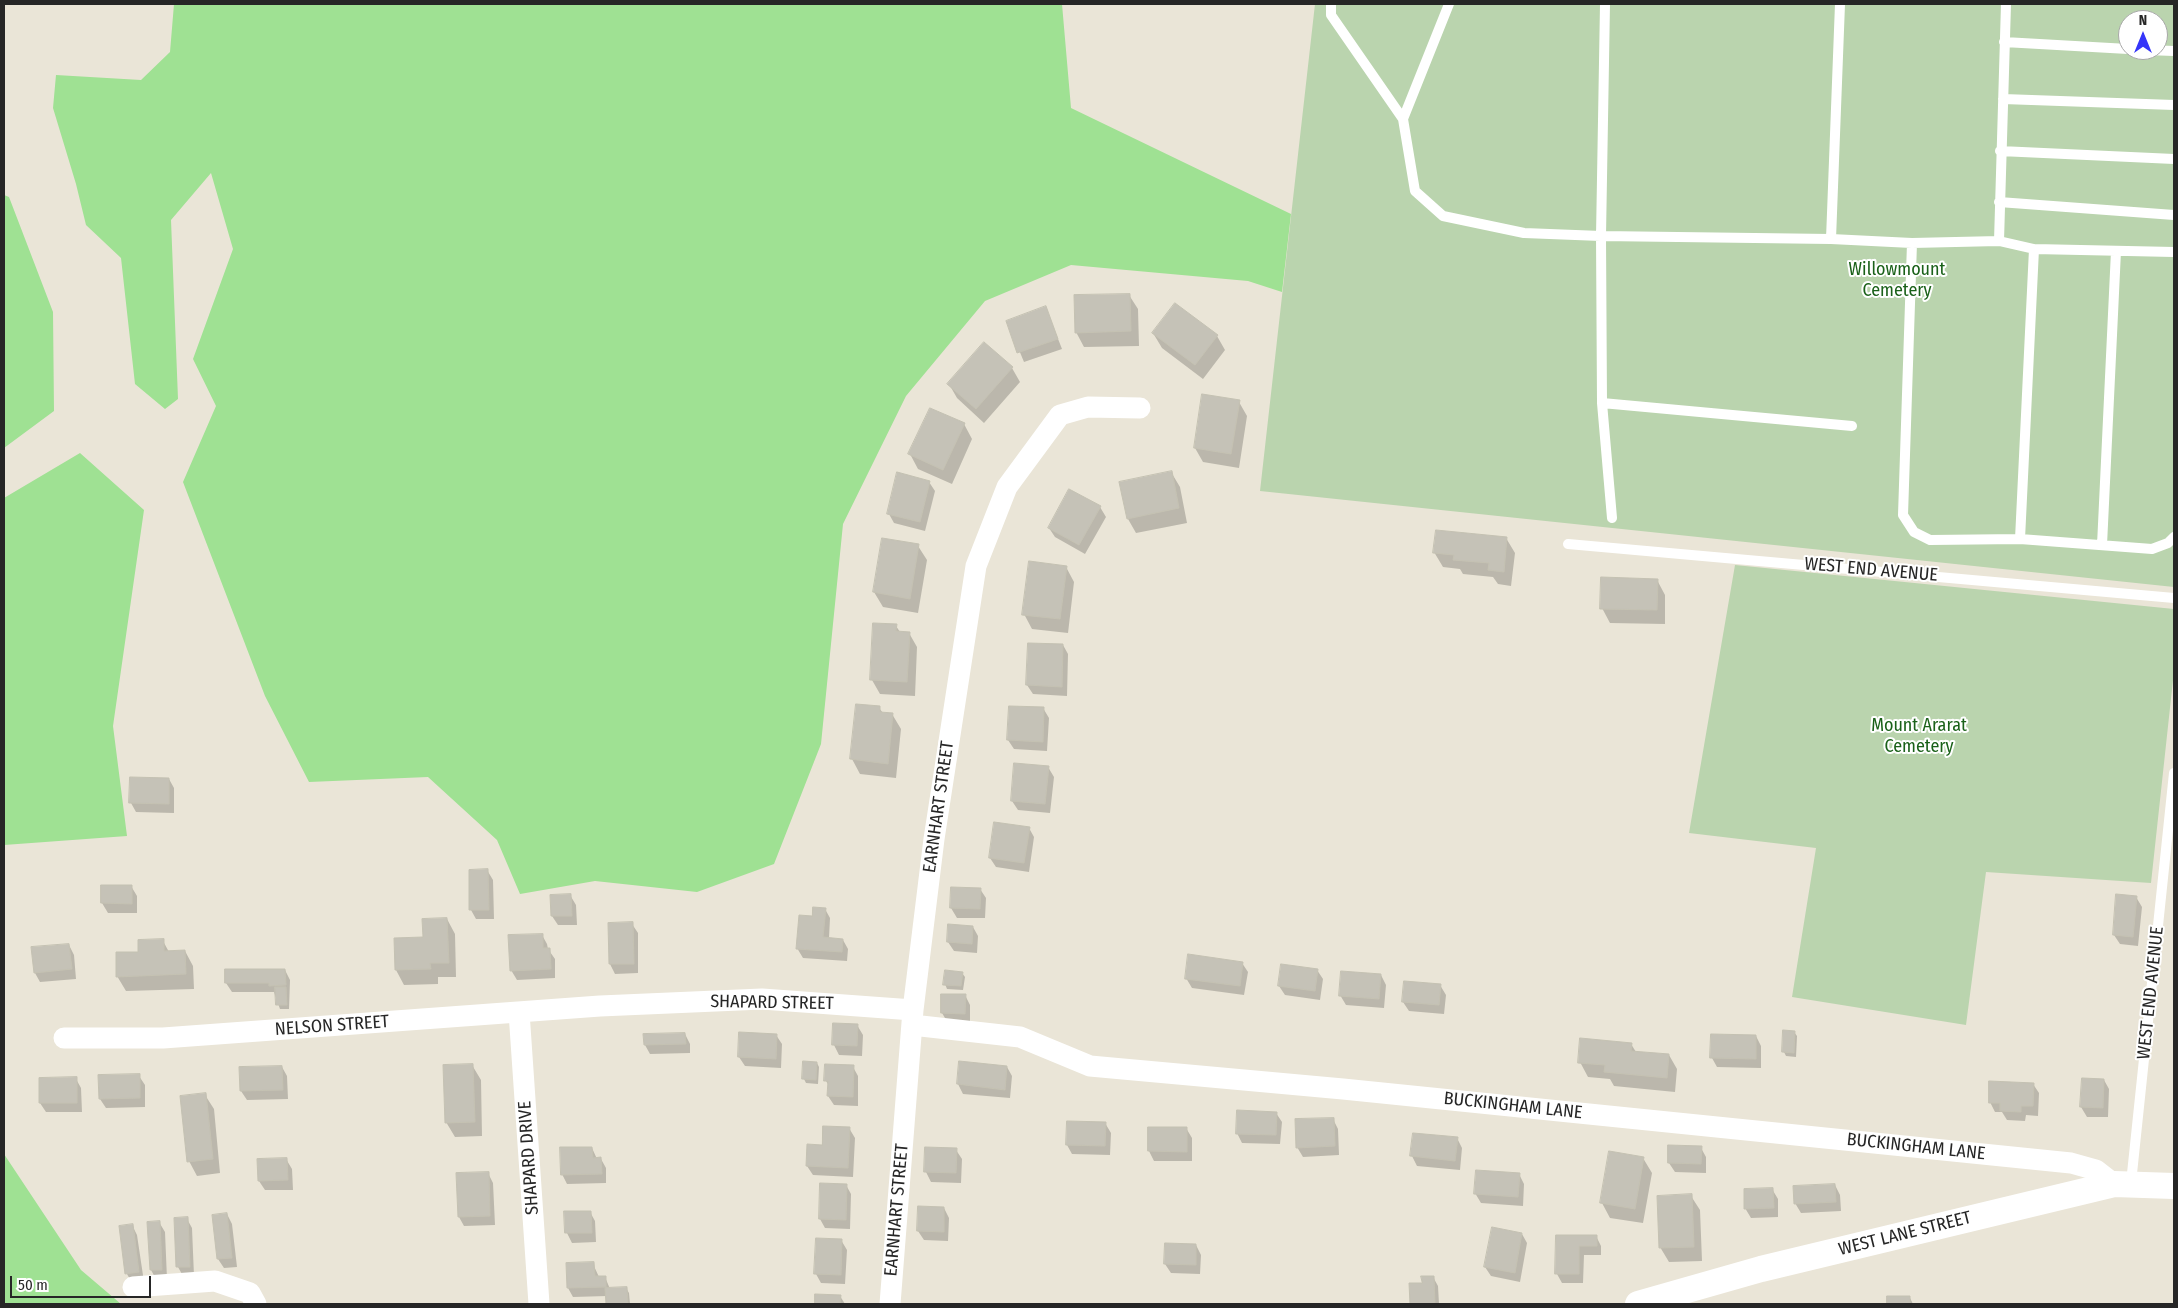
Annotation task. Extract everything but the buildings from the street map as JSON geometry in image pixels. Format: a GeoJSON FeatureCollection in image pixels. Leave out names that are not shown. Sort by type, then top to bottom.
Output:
{"type":"FeatureCollection","features":[{"type":"Feature","properties":{"kind":"street","name":"EARNHART STREET"},"geometry":{"type":"LineString","coordinates":[[890,1304],[913,1018],[934,839],[976,566],[1007,487],[1060,415],[1088,407],[1140,408]]}},
{"type":"Feature","properties":{"kind":"street","name":"SHAPARD STREET"},"geometry":{"type":"LineString","coordinates":[[600,1006],[762,999],[913,1018]]}},
{"type":"Feature","properties":{"kind":"street","name":"NELSON STREET"},"geometry":{"type":"LineString","coordinates":[[64,1038],[163,1038],[600,1006]]}},
{"type":"Feature","properties":{"kind":"street","name":"SHAPARD DRIVE"},"geometry":{"type":"LineString","coordinates":[[519,1012],[539,1304]]}},
{"type":"Feature","properties":{"kind":"street","name":"BUCKINGHAM LANE"},"geometry":{"type":"LineString","coordinates":[[913,1018],[1020,1037],[1090,1066],[1343,1088],[2071,1163],[2096,1170],[2122,1184]]}},
{"type":"Feature","properties":{"kind":"street","name":"WEST LANE STREET"},"geometry":{"type":"LineString","coordinates":[[1638,1304],[1761,1269],[2122,1184],[2174,1186]]}},
{"type":"Feature","properties":{"kind":"street"},"geometry":{"type":"LineString","coordinates":[[133,1287],[215,1281],[250,1293],[256,1304]]}},
{"type":"Feature","properties":{"kind":"lane"},"geometry":{"type":"LineString","coordinates":[[1331,4],[1331,15],[1403,120],[1415,192],[1443,216],[1524,233],[1831,239],[1912,243],[1999,242],[2034,249],[2174,252]]}},
{"type":"Feature","properties":{"kind":"lane"},"geometry":{"type":"LineString","coordinates":[[1403,120],[1449,4]]}},
{"type":"Feature","properties":{"kind":"lane"},"geometry":{"type":"LineString","coordinates":[[1604,4],[1601,236],[1602,403],[1612,518]]}},
{"type":"Feature","properties":{"kind":"lane"},"geometry":{"type":"LineString","coordinates":[[1831,239],[1840,4]]}},
{"type":"Feature","properties":{"kind":"lane"},"geometry":{"type":"LineString","coordinates":[[1999,242],[2000,151],[2006,4]]}},
{"type":"Feature","properties":{"kind":"lane"},"geometry":{"type":"LineString","coordinates":[[2004,42],[2118,48]]}},
{"type":"Feature","properties":{"kind":"lane"},"geometry":{"type":"LineString","coordinates":[[2003,99],[2174,105]]}},
{"type":"Feature","properties":{"kind":"lane"},"geometry":{"type":"LineString","coordinates":[[2000,151],[2174,160]]}},
{"type":"Feature","properties":{"kind":"lane"},"geometry":{"type":"LineString","coordinates":[[2000,202],[2174,215]]}},
{"type":"Feature","properties":{"kind":"lane"},"geometry":{"type":"LineString","coordinates":[[1912,243],[1903,515],[1914,532],[1930,540],[2020,539],[2152,549],[2168,543],[2174,537]]}},
{"type":"Feature","properties":{"kind":"lane"},"geometry":{"type":"LineString","coordinates":[[2020,539],[2034,249]]}},
{"type":"Feature","properties":{"kind":"lane"},"geometry":{"type":"LineString","coordinates":[[2102,545],[2116,251]]}},
{"type":"Feature","properties":{"kind":"lane"},"geometry":{"type":"LineString","coordinates":[[1602,403],[1852,426]]}},
{"type":"Feature","properties":{"kind":"lane","name":"WEST END AVENUE"},"geometry":{"type":"LineString","coordinates":[[1568,544],[2174,598]]}},
{"type":"Feature","properties":{"kind":"lane","name":"WEST END AVENUE"},"geometry":{"type":"LineString","coordinates":[[2122,1184],[2174,773]]}},
{"type":"Feature","properties":{"kind":"green space"},"geometry":{"type":"Polygon","coordinates":[[[174,4],[1062,4],[1071,108],[1291,214],[1282,292],[1248,281],[1071,265],[985,301],[906,396],[843,524],[821,744],[774,864],[697,892],[595,881],[520,894],[497,840],[428,777],[309,782],[265,696],[183,482],[216,406],[193,359],[233,249],[211,173],[171,220],[178,399],[165,409],[135,384],[121,258],[86,225],[76,184],[53,108],[56,75],[141,80],[170,52],[174,4]]]}},
{"type":"Feature","properties":{"kind":"green space","name":"Willowmount Cemetery"},"geometry":{"type":"Polygon","coordinates":[[[1315,4],[2174,4],[2174,587],[1260,491],[1315,4]]]}},
{"type":"Feature","properties":{"kind":"green space"},"geometry":{"type":"Polygon","coordinates":[[[4,195],[9,197],[53,312],[54,411],[4,448],[4,195]]]}},
{"type":"Feature","properties":{"kind":"green space"},"geometry":{"type":"Polygon","coordinates":[[[80,453],[144,510],[113,726],[127,836],[4,845],[4,498],[80,453]]]}},
{"type":"Feature","properties":{"kind":"green space","name":"Mount Ararat Cemetery"},"geometry":{"type":"Polygon","coordinates":[[[1735,565],[2174,609],[2174,671],[2151,883],[1986,872],[1966,1025],[1792,997],[1816,848],[1689,833],[1735,565]]]}},
{"type":"Feature","properties":{"kind":"green space"},"geometry":{"type":"Polygon","coordinates":[[[4,1154],[81,1270],[121,1304],[4,1304],[4,1154]]]}}]}
